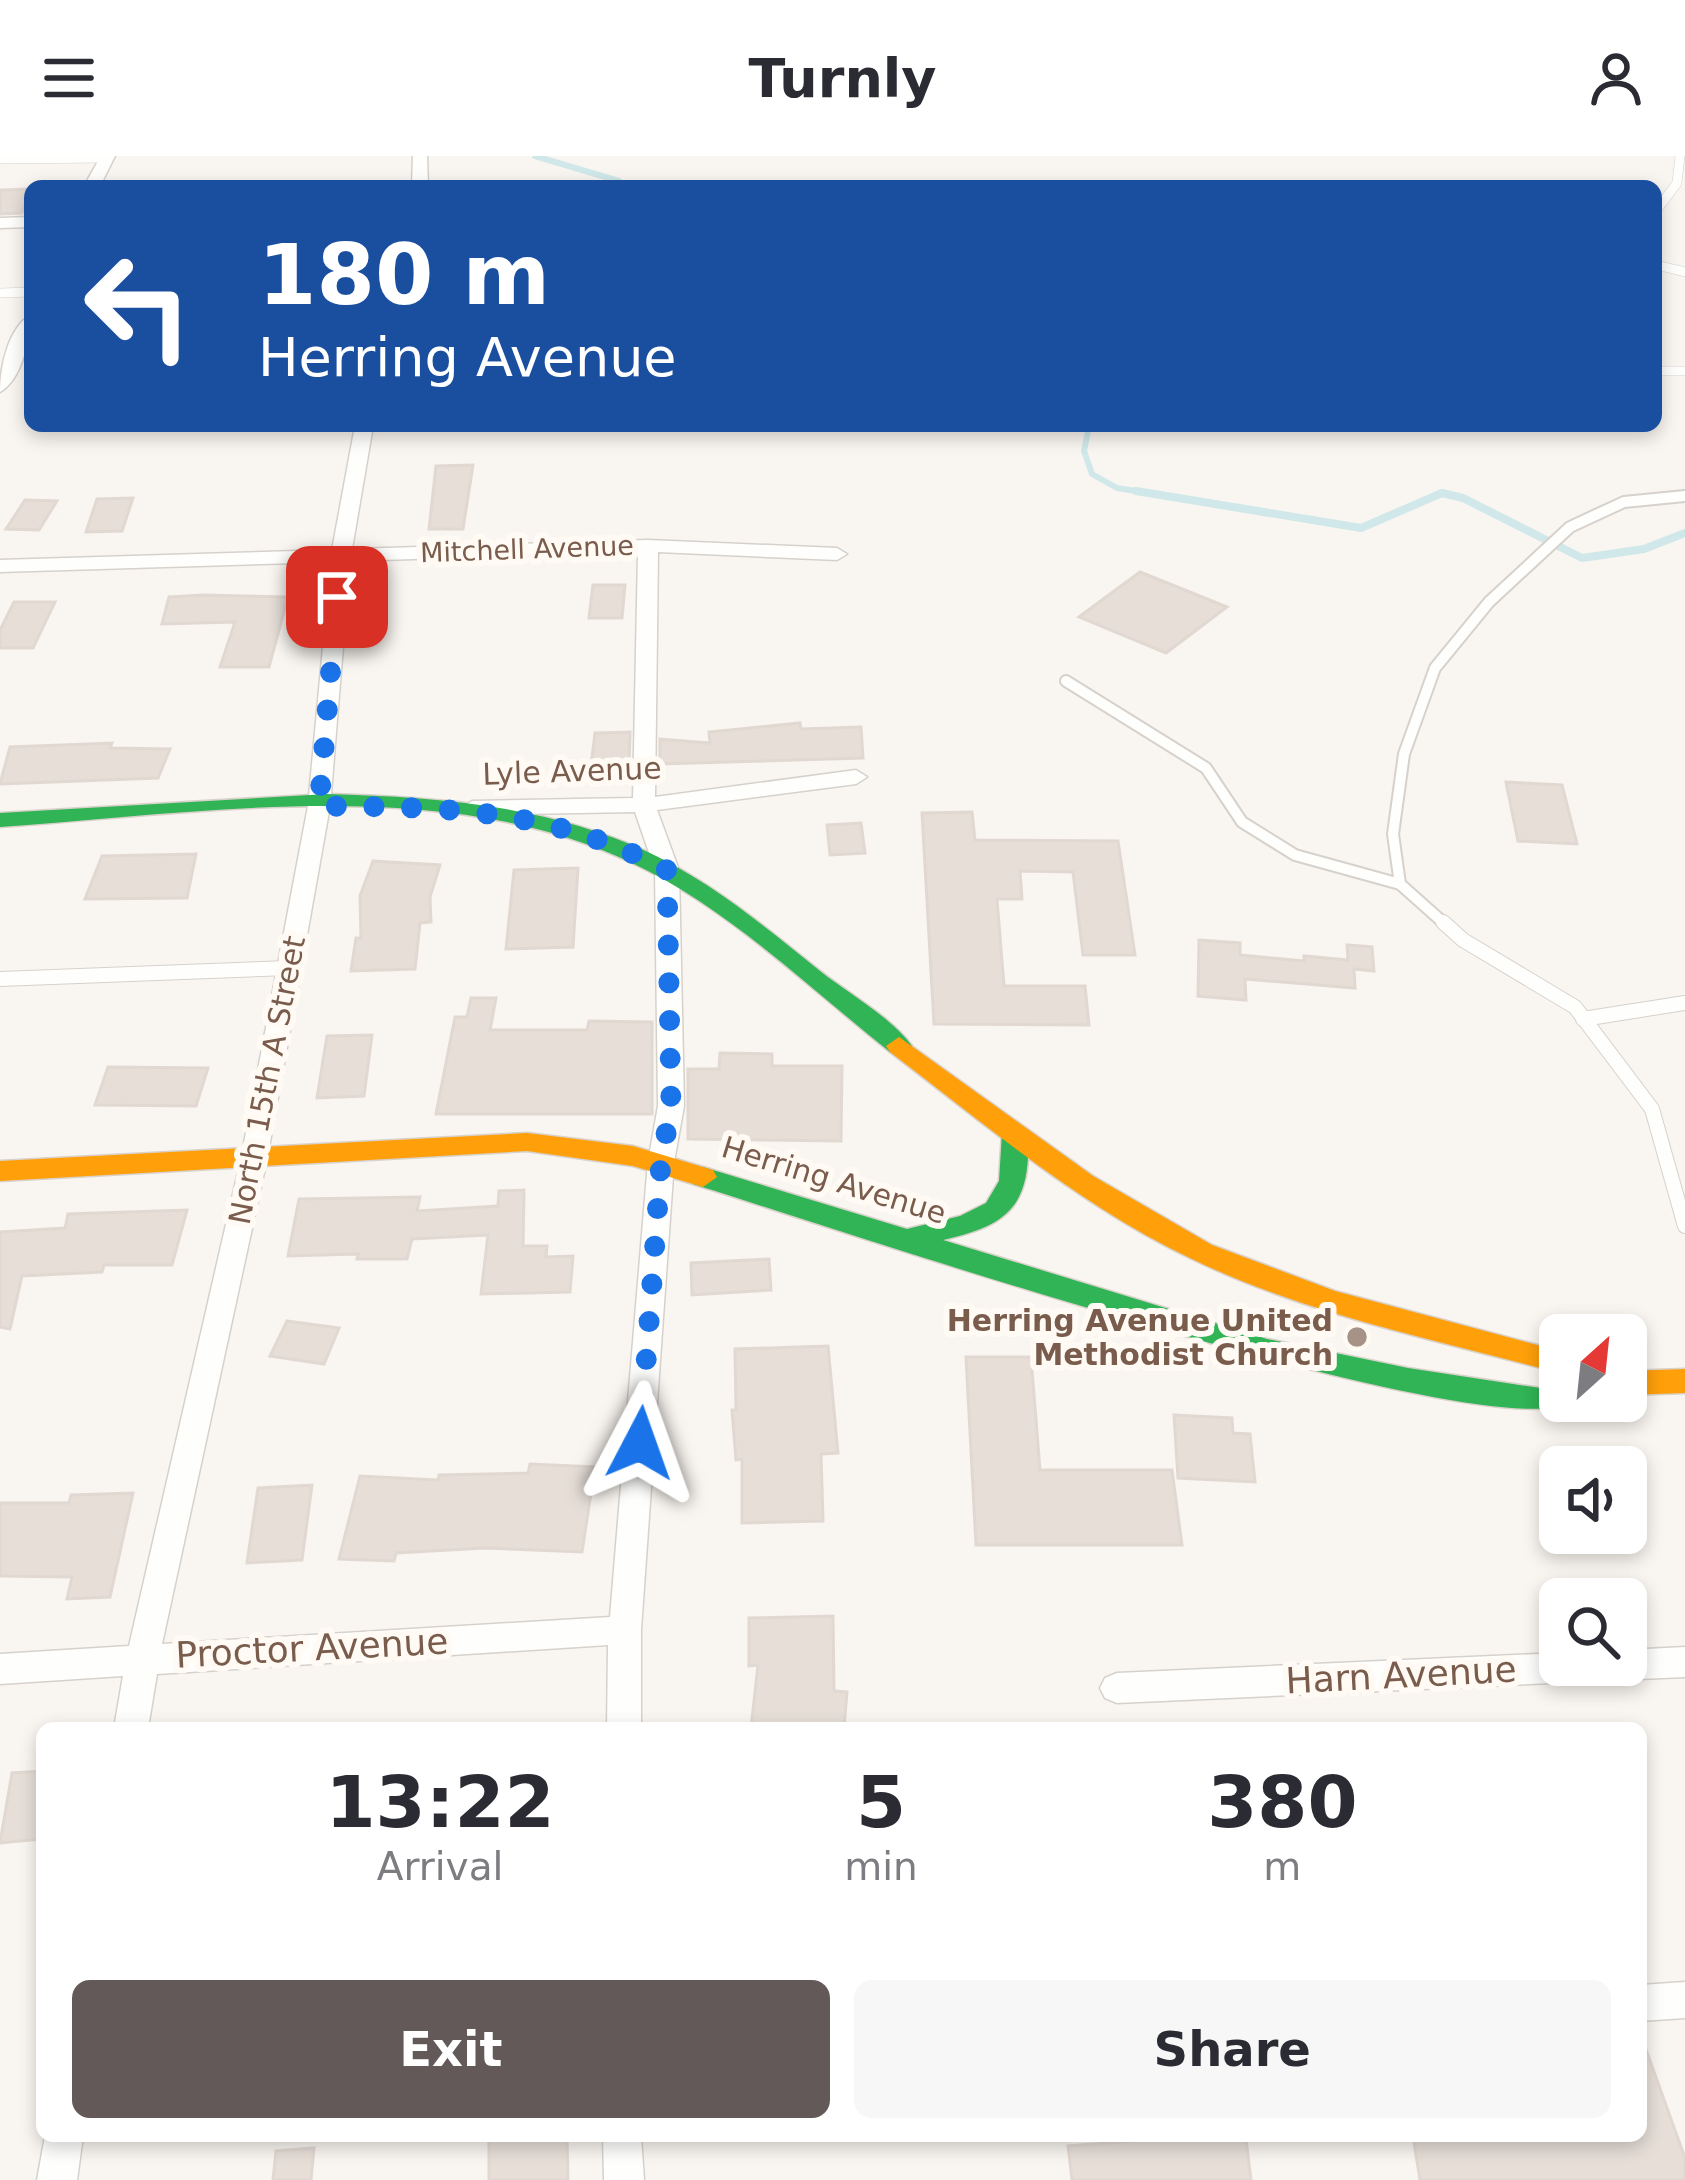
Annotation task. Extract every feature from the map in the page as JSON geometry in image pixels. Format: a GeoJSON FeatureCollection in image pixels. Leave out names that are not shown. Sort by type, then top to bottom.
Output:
{"type":"FeatureCollection","features":[{"type":"Feature","properties":{"kind":"main road","name":"Lyle Avenue"},"geometry":{"type":"LineString","coordinates":[[0,820],[319,806],[461,808]]}},
{"type":"Feature","properties":{"kind":"main road"},"geometry":{"type":"LineString","coordinates":[[461,808],[579,832],[667,870],[1015,1133],[1154,1226],[1256,1276],[1331,1303],[1539,1357]]}},
{"type":"Feature","properties":{"kind":"main road"},"geometry":{"type":"LineString","coordinates":[[902,1235],[964,1228],[1003,1207],[1019,1179],[1015,1133]]}},
{"type":"Feature","properties":{"kind":"main road","name":"Herring Avenue"},"geometry":{"type":"LineString","coordinates":[[0,1171],[527,1142],[661,1162],[1267,1350],[1408,1380],[1539,1400]]}},
{"type":"Feature","properties":{"kind":"main road"},"geometry":{"type":"LineString","coordinates":[[1647,1384],[1683,1387]]}},
{"type":"Feature","properties":{"kind":"street"},"geometry":{"type":"LineString","coordinates":[[2,377],[24,332]]}},
{"type":"Feature","properties":{"kind":"street","name":"North 15th A Street"},"geometry":{"type":"LineString","coordinates":[[132,1722],[254,1159],[319,806],[341,555],[363,432]]}},
{"type":"Feature","properties":{"kind":"street"},"geometry":{"type":"LineString","coordinates":[[624,1722],[625,1630],[661,1162],[671,1106],[667,870],[644,805],[648,546]]}},
{"type":"Feature","properties":{"kind":"street","name":"Mitchell Avenue"},"geometry":{"type":"LineString","coordinates":[[0,566],[648,546],[837,554]]}},
{"type":"Feature","properties":{"kind":"street","name":"Lyle Avenue"},"geometry":{"type":"LineString","coordinates":[[461,808],[644,805],[856,777]]}},
{"type":"Feature","properties":{"kind":"street","name":"Proctor Avenue"},"geometry":{"type":"LineString","coordinates":[[0,1669],[625,1630]]}},
{"type":"Feature","properties":{"kind":"street","name":"Harn Avenue"},"geometry":{"type":"LineString","coordinates":[[1117,1688],[1685,1662]]}},
{"type":"Feature","properties":{"kind":"street"},"geometry":{"type":"LineString","coordinates":[[1647,2002],[1685,2000]]}},
{"type":"Feature","properties":{"kind":"street"},"geometry":{"type":"LineString","coordinates":[[57,2180],[63,2142]]}},
{"type":"Feature","properties":{"kind":"street"},"geometry":{"type":"LineString","coordinates":[[622,2142],[624,2180]]}},
{"type":"Feature","properties":{"kind":"lane"},"geometry":{"type":"LineString","coordinates":[[1662,204],[1677,183],[1680,156]]}},
{"type":"Feature","properties":{"kind":"lane"},"geometry":{"type":"LineString","coordinates":[[0,159],[107,157]]}},
{"type":"Feature","properties":{"kind":"lane"},"geometry":{"type":"LineString","coordinates":[[1400,884],[1393,834],[1404,754],[1435,668],[1528,563],[1570,527],[1624,502],[1685,496]]}},
{"type":"Feature","properties":{"kind":"lane"},"geometry":{"type":"LineString","coordinates":[[1066,681],[1206,768],[1242,822],[1294,855],[1400,884],[1463,940],[1575,1007],[1652,1109],[1684,1217]]}},
{"type":"Feature","properties":{"kind":"lane"},"geometry":{"type":"LineString","coordinates":[[0,979],[289,968]]}},
{"type":"Feature","properties":{"kind":"lane"},"geometry":{"type":"LineString","coordinates":[[1583,1018],[1685,1003]]}},
{"type":"Feature","properties":{"kind":"building"},"geometry":{"type":"Polygon","coordinates":[[[24,189],[22,213],[0,214],[0,190],[24,189]]]}},
{"type":"Feature","properties":{"kind":"building"},"geometry":{"type":"Polygon","coordinates":[[[473,465],[463,529],[429,529],[436,466],[473,465]]]}},
{"type":"Feature","properties":{"kind":"building"},"geometry":{"type":"Polygon","coordinates":[[[133,498],[122,531],[86,532],[97,499],[133,498]]]}},
{"type":"Feature","properties":{"kind":"building"},"geometry":{"type":"Polygon","coordinates":[[[25,500],[57,501],[39,530],[6,529],[25,500]]]}},
{"type":"Feature","properties":{"kind":"building"},"geometry":{"type":"Polygon","coordinates":[[[1140,572],[1227,607],[1166,653],[1079,617],[1140,572]]]}},
{"type":"Feature","properties":{"kind":"building"},"geometry":{"type":"Polygon","coordinates":[[[593,585],[625,585],[622,618],[589,618],[593,585]]]}},
{"type":"Feature","properties":{"kind":"building"},"geometry":{"type":"Polygon","coordinates":[[[169,597],[288,597],[269,667],[220,667],[235,622],[162,624],[169,597]]]}},
{"type":"Feature","properties":{"kind":"building"},"geometry":{"type":"Polygon","coordinates":[[[14,602],[55,602],[33,648],[0,648],[0,630],[14,602]]]}},
{"type":"Feature","properties":{"kind":"building"},"geometry":{"type":"Polygon","coordinates":[[[800,723],[801,729],[861,727],[863,758],[660,764],[660,739],[710,743],[709,732],[800,723]]]}},
{"type":"Feature","properties":{"kind":"building"},"geometry":{"type":"Polygon","coordinates":[[[630,732],[629,766],[591,766],[595,733],[630,732]]]}},
{"type":"Feature","properties":{"kind":"building"},"geometry":{"type":"Polygon","coordinates":[[[112,743],[110,748],[170,749],[158,778],[0,784],[10,747],[112,743]]]}},
{"type":"Feature","properties":{"kind":"building"},"geometry":{"type":"Polygon","coordinates":[[[1506,782],[1562,785],[1577,844],[1518,841],[1506,782]]]}},
{"type":"Feature","properties":{"kind":"building"},"geometry":{"type":"Polygon","coordinates":[[[972,812],[975,840],[1118,841],[1135,955],[1083,955],[1073,872],[1020,871],[1022,899],[997,899],[1004,986],[1085,986],[1089,1025],[934,1024],[922,813],[972,812]]]}},
{"type":"Feature","properties":{"kind":"building"},"geometry":{"type":"Polygon","coordinates":[[[861,823],[865,853],[830,855],[827,825],[861,823]]]}},
{"type":"Feature","properties":{"kind":"building"},"geometry":{"type":"Polygon","coordinates":[[[196,854],[187,898],[85,899],[102,856],[196,854]]]}},
{"type":"Feature","properties":{"kind":"building"},"geometry":{"type":"Polygon","coordinates":[[[373,861],[440,865],[430,897],[431,922],[420,923],[415,969],[351,971],[356,938],[361,938],[360,896],[373,861]]]}},
{"type":"Feature","properties":{"kind":"building"},"geometry":{"type":"Polygon","coordinates":[[[578,868],[573,947],[506,949],[514,870],[578,868]]]}},
{"type":"Feature","properties":{"kind":"building"},"geometry":{"type":"Polygon","coordinates":[[[1199,940],[1240,943],[1240,955],[1304,961],[1304,956],[1348,960],[1347,945],[1372,947],[1374,971],[1354,969],[1355,988],[1245,979],[1246,1000],[1198,996],[1199,940]]]}},
{"type":"Feature","properties":{"kind":"building"},"geometry":{"type":"Polygon","coordinates":[[[471,998],[496,998],[490,1030],[587,1030],[589,1021],[652,1022],[652,1114],[436,1114],[455,1017],[467,1017],[471,998]]]}},
{"type":"Feature","properties":{"kind":"building"},"geometry":{"type":"Polygon","coordinates":[[[372,1035],[364,1096],[317,1098],[327,1036],[372,1035]]]}},
{"type":"Feature","properties":{"kind":"building"},"geometry":{"type":"Polygon","coordinates":[[[720,1053],[772,1054],[772,1066],[842,1066],[841,1141],[688,1139],[688,1069],[719,1069],[720,1053]]]}},
{"type":"Feature","properties":{"kind":"building"},"geometry":{"type":"Polygon","coordinates":[[[108,1067],[208,1068],[196,1106],[95,1105],[108,1067]]]}},
{"type":"Feature","properties":{"kind":"building"},"geometry":{"type":"Polygon","coordinates":[[[524,1190],[523,1246],[547,1246],[546,1257],[573,1256],[570,1292],[481,1294],[488,1235],[412,1239],[407,1259],[357,1259],[358,1254],[288,1256],[299,1199],[420,1197],[417,1211],[498,1206],[499,1191],[524,1190]]]}},
{"type":"Feature","properties":{"kind":"building"},"geometry":{"type":"Polygon","coordinates":[[[187,1210],[172,1265],[104,1265],[102,1272],[22,1276],[10,1329],[0,1327],[0,1232],[65,1228],[68,1214],[187,1210]]]}},
{"type":"Feature","properties":{"kind":"building"},"geometry":{"type":"Polygon","coordinates":[[[769,1259],[771,1290],[692,1295],[691,1263],[769,1259]]]}},
{"type":"Feature","properties":{"kind":"building"},"geometry":{"type":"Polygon","coordinates":[[[287,1321],[339,1328],[324,1364],[270,1356],[287,1321]]]}},
{"type":"Feature","properties":{"kind":"building"},"geometry":{"type":"Polygon","coordinates":[[[828,1346],[838,1453],[821,1454],[823,1521],[742,1523],[742,1459],[736,1460],[732,1410],[736,1410],[735,1349],[828,1346]]]}},
{"type":"Feature","properties":{"kind":"building"},"geometry":{"type":"Polygon","coordinates":[[[966,1357],[1031,1357],[1040,1470],[1172,1470],[1182,1545],[976,1545],[966,1357]]]}},
{"type":"Feature","properties":{"kind":"building"},"geometry":{"type":"Polygon","coordinates":[[[1174,1415],[1232,1418],[1233,1433],[1250,1434],[1255,1482],[1178,1478],[1174,1415]]]}},
{"type":"Feature","properties":{"kind":"building"},"geometry":{"type":"Polygon","coordinates":[[[530,1464],[595,1467],[582,1552],[485,1548],[396,1553],[394,1561],[339,1559],[360,1476],[438,1480],[439,1475],[528,1473],[530,1464]]]}},
{"type":"Feature","properties":{"kind":"building"},"geometry":{"type":"Polygon","coordinates":[[[312,1485],[302,1560],[247,1563],[258,1488],[312,1485]]]}},
{"type":"Feature","properties":{"kind":"building"},"geometry":{"type":"Polygon","coordinates":[[[133,1493],[110,1597],[67,1599],[72,1577],[0,1576],[0,1503],[69,1503],[71,1495],[133,1493]]]}},
{"type":"Feature","properties":{"kind":"building"},"geometry":{"type":"Polygon","coordinates":[[[833,1616],[834,1691],[847,1692],[844,1722],[752,1722],[758,1665],[749,1666],[749,1618],[833,1616]]]}},
{"type":"Feature","properties":{"kind":"building"},"geometry":{"type":"Polygon","coordinates":[[[36,1771],[36,1840],[0,1843],[12,1773],[36,1771]]]}},
{"type":"Feature","properties":{"kind":"building"},"geometry":{"type":"Polygon","coordinates":[[[1647,2052],[1685,2158],[1685,2180],[1420,2180],[1414,2142],[1647,2142],[1647,2052]]]}},
{"type":"Feature","properties":{"kind":"building"},"geometry":{"type":"Polygon","coordinates":[[[489,2142],[567,2142],[568,2180],[489,2180],[489,2142]]]}},
{"type":"Feature","properties":{"kind":"building"},"geometry":{"type":"Polygon","coordinates":[[[1246,2142],[1251,2180],[1072,2180],[1068,2146],[1246,2142]]]}},
{"type":"Feature","properties":{"kind":"building"},"geometry":{"type":"Polygon","coordinates":[[[314,2148],[311,2180],[273,2180],[276,2151],[314,2148]]]}},
{"type":"Feature","properties":{"kind":"waterway"},"geometry":{"type":"LineString","coordinates":[[535,156],[616,180]]}},
{"type":"Feature","properties":{"kind":"waterway"},"geometry":{"type":"LineString","coordinates":[[1088,432],[1084,451],[1092,474],[1117,488],[1136,491]]}},
{"type":"Feature","properties":{"kind":"waterway"},"geometry":{"type":"LineString","coordinates":[[1136,491],[1155,494]]}},
{"type":"Feature","properties":{"kind":"waterway"},"geometry":{"type":"LineString","coordinates":[[1136,491],[1361,528],[1440,494]]}},
{"type":"Feature","properties":{"kind":"waterway"},"geometry":{"type":"LineString","coordinates":[[1440,494],[1446,494]]}},
{"type":"Feature","properties":{"kind":"waterway"},"geometry":{"type":"LineString","coordinates":[[1440,494],[1446,494]]}},
{"type":"Feature","properties":{"kind":"waterway"},"geometry":{"type":"LineString","coordinates":[[1446,494],[1582,558],[1644,549],[1685,533]]}},
{"type":"Feature","properties":{"kind":"traffic: fast"},"geometry":{"type":"LineString","coordinates":[[0,820],[327,801],[494,812],[571,830],[641,858],[709,899],[899,1046]]}},
{"type":"Feature","properties":{"kind":"traffic: fast"},"geometry":{"type":"LineString","coordinates":[[918,1234],[965,1225],[996,1210],[1013,1181],[1015,1133]]}},
{"type":"Feature","properties":{"kind":"traffic: fast"},"geometry":{"type":"LineString","coordinates":[[703,1177],[1267,1350],[1408,1380],[1539,1400]]}},
{"type":"Feature","properties":{"kind":"traffic: slow"},"geometry":{"type":"LineString","coordinates":[[899,1046],[1084,1183],[1202,1252],[1333,1302],[1539,1357]]}},
{"type":"Feature","properties":{"kind":"traffic: slow"},"geometry":{"type":"LineString","coordinates":[[0,1171],[527,1142],[633,1156],[703,1177]]}},
{"type":"Feature","properties":{"kind":"traffic: slow"},"geometry":{"type":"LineString","coordinates":[[1647,1382],[1685,1381]]}},
{"type":"Feature","properties":{"kind":"place","name":"Herring Avenue United Methodist Church"},"geometry":{"type":"Point","coordinates":[1357,1337]}},
{"type":"Feature","properties":{"kind":"route"},"geometry":{"type":"LineString","coordinates":[[337,597],[319,806],[461,808],[534,820],[624,848],[667,870],[671,1106],[661,1162],[640,1443]]}}]}
